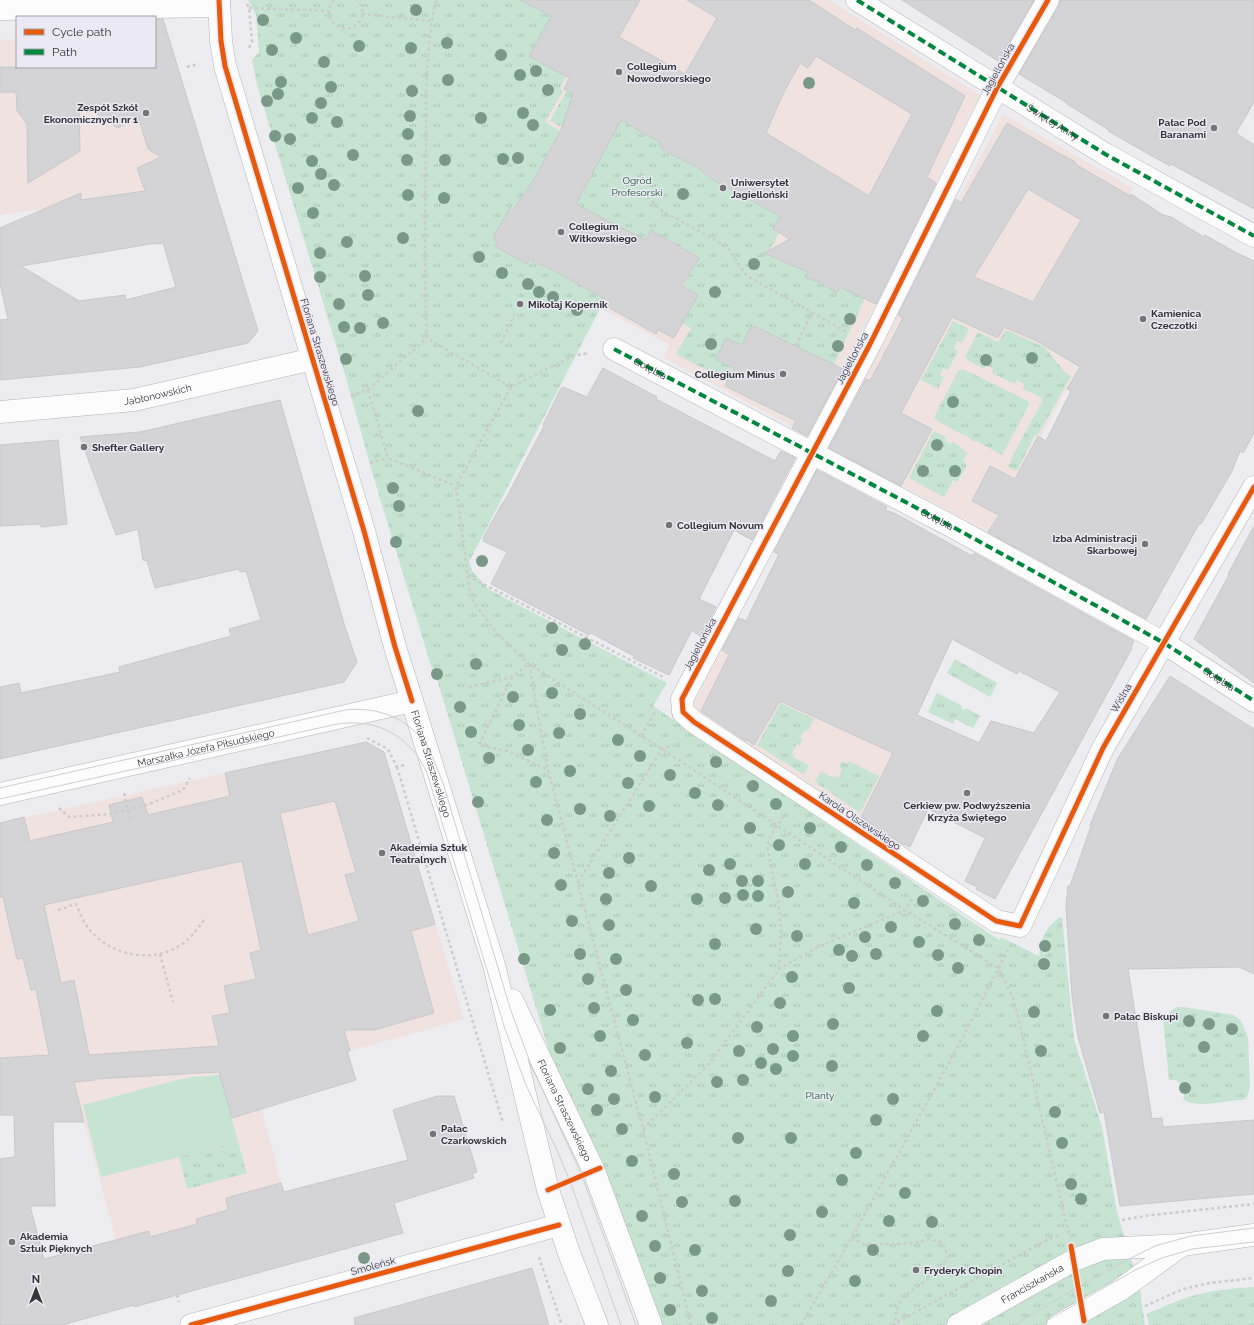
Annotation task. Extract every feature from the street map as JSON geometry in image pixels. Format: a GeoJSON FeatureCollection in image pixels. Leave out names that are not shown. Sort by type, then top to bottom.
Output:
{"type":"FeatureCollection","features":[{"type":"Feature","properties":{"kind":"street","name":"Świętej Anny"},"geometry":{"type":"LineString","coordinates":[[857,0],[997,88],[1106,154],[1254,236]]}},
{"type":"Feature","properties":{"kind":"street","name":"Jagiellońska"},"geometry":{"type":"LineString","coordinates":[[694,722],[684,712],[682,699],[870,344],[997,88],[1048,0]]}},
{"type":"Feature","properties":{"kind":"street"},"geometry":{"type":"LineString","coordinates":[[0,9],[219,3]]}},
{"type":"Feature","properties":{"kind":"street","name":"Floriana Straszewskiego"},"geometry":{"type":"LineString","coordinates":[[219,3],[221,45],[225,66],[360,516],[393,640],[494,965],[548,1190],[559,1225],[597,1325]]}},
{"type":"Feature","properties":{"kind":"street","name":"Gołębia"},"geometry":{"type":"LineString","coordinates":[[614,349],[813,452],[1164,643],[1254,701]]}},
{"type":"Feature","properties":{"kind":"street","name":"Jabłonowskich"},"geometry":{"type":"LineString","coordinates":[[0,412],[134,400],[313,360]]}},
{"type":"Feature","properties":{"kind":"street","name":"Wiślna"},"geometry":{"type":"LineString","coordinates":[[1020,926],[1103,748],[1254,487]]}},
{"type":"Feature","properties":{"kind":"street","name":"Marszałka Józefa Piłsudskiego"},"geometry":{"type":"LineString","coordinates":[[0,794],[412,701]]}},
{"type":"Feature","properties":{"kind":"street","name":"Karola Olszewskiego"},"geometry":{"type":"LineString","coordinates":[[694,722],[996,921],[1020,926]]}},
{"type":"Feature","properties":{"kind":"street","name":"Floriana Straszewskiego"},"geometry":{"type":"LineString","coordinates":[[494,965],[594,1170],[651,1325]]}},
{"type":"Feature","properties":{"kind":"street","name":"Smoleńsk"},"geometry":{"type":"LineString","coordinates":[[191,1325],[559,1225]]}},
{"type":"Feature","properties":{"kind":"street","name":"Franciszkańska"},"geometry":{"type":"LineString","coordinates":[[958,1325],[1074,1260],[1103,1249],[1182,1245],[1254,1235]]}},
{"type":"Feature","properties":{"kind":"street","name":"Franciszkańska"},"geometry":{"type":"LineString","coordinates":[[1058,1325],[1120,1290],[1182,1245]]}},
{"type":"Feature","properties":{"kind":"path"},"geometry":{"type":"LineString","coordinates":[[334,0],[330,6],[329,16],[336,26],[347,29],[358,24],[361,19],[362,8],[357,0]]}},
{"type":"Feature","properties":{"kind":"path"},"geometry":{"type":"LineString","coordinates":[[427,338],[424,285],[427,91],[431,21],[436,0]]}},
{"type":"Feature","properties":{"kind":"path"},"geometry":{"type":"LineString","coordinates":[[249,8],[329,11]]}},
{"type":"Feature","properties":{"kind":"path"},"geometry":{"type":"LineString","coordinates":[[362,14],[431,21]]}},
{"type":"Feature","properties":{"kind":"path"},"geometry":{"type":"LineString","coordinates":[[643,193],[661,210],[726,246],[747,276],[870,344]]}},
{"type":"Feature","properties":{"kind":"path"},"geometry":{"type":"LineString","coordinates":[[796,346],[812,312]]}},
{"type":"Feature","properties":{"kind":"path"},"geometry":{"type":"LineString","coordinates":[[501,343],[515,314]]}},
{"type":"Feature","properties":{"kind":"path"},"geometry":{"type":"LineString","coordinates":[[427,338],[511,387]]}},
{"type":"Feature","properties":{"kind":"path"},"geometry":{"type":"LineString","coordinates":[[350,396],[368,390],[427,338]]}},
{"type":"Feature","properties":{"kind":"path"},"geometry":{"type":"LineString","coordinates":[[614,349],[573,356],[511,387],[456,486],[470,595],[474,603],[496,632],[529,664],[662,749],[905,910],[998,968],[1014,1000],[1070,1239]]}},
{"type":"Feature","properties":{"kind":"path"},"geometry":{"type":"LineString","coordinates":[[368,390],[388,458]]}},
{"type":"Feature","properties":{"kind":"path"},"geometry":{"type":"LineString","coordinates":[[369,463],[388,458],[456,486]]}},
{"type":"Feature","properties":{"kind":"path"},"geometry":{"type":"LineString","coordinates":[[468,576],[687,689]]}},
{"type":"Feature","properties":{"kind":"path"},"geometry":{"type":"LineString","coordinates":[[469,688],[512,677],[529,664]]}},
{"type":"Feature","properties":{"kind":"path"},"geometry":{"type":"LineString","coordinates":[[529,664],[548,770],[643,1130],[691,1325]]}},
{"type":"Feature","properties":{"kind":"path"},"geometry":{"type":"LineString","coordinates":[[512,677],[480,745],[507,751],[548,770]]}},
{"type":"Feature","properties":{"kind":"path"},"geometry":{"type":"LineString","coordinates":[[641,736],[654,716]]}},
{"type":"Feature","properties":{"kind":"path"},"geometry":{"type":"LineString","coordinates":[[360,739],[367,738],[388,749],[397,767],[504,1128]]}},
{"type":"Feature","properties":{"kind":"path"},"geometry":{"type":"LineString","coordinates":[[577,882],[662,749],[680,743]]}},
{"type":"Feature","properties":{"kind":"path"},"geometry":{"type":"LineString","coordinates":[[397,767],[405,765]]}},
{"type":"Feature","properties":{"kind":"path"},"geometry":{"type":"LineString","coordinates":[[59,808],[69,817],[111,814],[144,806],[183,790],[191,777]]}},
{"type":"Feature","properties":{"kind":"path"},"geometry":{"type":"LineString","coordinates":[[124,793],[130,818]]}},
{"type":"Feature","properties":{"kind":"path"},"geometry":{"type":"LineString","coordinates":[[779,969],[781,929],[778,900],[767,845],[785,814]]}},
{"type":"Feature","properties":{"kind":"path"},"geometry":{"type":"LineString","coordinates":[[643,1130],[709,1064],[779,969],[818,947],[905,910],[916,894]]}},
{"type":"Feature","properties":{"kind":"path"},"geometry":{"type":"LineString","coordinates":[[58,910],[76,904],[85,924],[99,940],[118,951],[139,956],[160,954],[179,946],[195,933],[206,917]]}},
{"type":"Feature","properties":{"kind":"path"},"geometry":{"type":"LineString","coordinates":[[160,954],[173,1002]]}},
{"type":"Feature","properties":{"kind":"path"},"geometry":{"type":"LineString","coordinates":[[801,1325],[955,1052],[998,968]]}},
{"type":"Feature","properties":{"kind":"path"},"geometry":{"type":"LineString","coordinates":[[1118,1221],[1152,1215],[1254,1204]]}},
{"type":"Feature","properties":{"kind":"path"},"geometry":{"type":"LineString","coordinates":[[892,1325],[1049,1239],[1076,1231]]}},
{"type":"Feature","properties":{"kind":"path"},"geometry":{"type":"LineString","coordinates":[[852,1237],[864,1245],[915,1243],[929,1239],[943,1242],[948,1256],[931,1277],[907,1295],[897,1307],[896,1323]]}},
{"type":"Feature","properties":{"kind":"path"},"geometry":{"type":"LineString","coordinates":[[537,1251],[562,1325]]}},
{"type":"Feature","properties":{"kind":"path"},"geometry":{"type":"LineString","coordinates":[[1142,1308],[1183,1289],[1210,1283],[1254,1278]]}},
{"type":"Feature","properties":{"kind":"path"},"geometry":{"type":"LineString","coordinates":[[177,1295],[179,1302]]}},
{"type":"Feature","properties":{"kind":"shaded area","name":"Uniwersytet Jagielloński"},"geometry":{"type":"Polygon","coordinates":[[[550,0],[829,0],[980,95],[810,436],[664,358],[670,345],[481,245],[516,59],[550,0]]]}},
{"type":"Feature","properties":{"kind":"shaded area"},"geometry":{"type":"Polygon","coordinates":[[[158,38],[173,50],[213,181],[72,202],[46,209],[0,215],[0,40],[16,39],[16,68],[156,68],[158,38]]]}},
{"type":"Feature","properties":{"kind":"shaded area"},"geometry":{"type":"Polygon","coordinates":[[[1003,114],[1133,188],[1048,349],[1078,368],[1042,436],[1035,438],[989,532],[829,447],[1003,114]]]}},
{"type":"Feature","properties":{"kind":"shaded area"},"geometry":{"type":"Polygon","coordinates":[[[735,625],[931,721],[924,731],[932,801],[906,853],[690,711],[735,625]]]}},
{"type":"Feature","properties":{"kind":"shaded area"},"geometry":{"type":"Polygon","coordinates":[[[366,742],[384,752],[464,1019],[319,1060],[252,1072],[302,1261],[134,1307],[73,1080],[0,1085],[0,823],[366,742]]]}},
{"type":"Feature","properties":{"kind":"green space","name":"Planty"},"geometry":{"type":"Polygon","coordinates":[[[248,0],[554,0],[551,16],[529,56],[566,76],[560,89],[563,91],[545,122],[560,131],[525,196],[523,195],[516,208],[511,206],[508,211],[510,212],[498,234],[495,234],[493,238],[497,241],[496,244],[528,261],[529,260],[542,267],[544,265],[605,299],[469,562],[473,572],[488,589],[667,683],[653,706],[999,940],[1001,937],[1039,956],[1041,942],[1046,931],[1055,921],[1062,917],[1074,1039],[1102,1127],[1117,1212],[1140,1290],[1145,1325],[659,1325],[599,1157],[549,1051],[437,679],[435,679],[373,475],[346,378],[257,85],[252,60],[259,52],[256,15],[248,0]]]}},
{"type":"Feature","properties":{"kind":"green space","name":"Ogród Profesorski"},"geometry":{"type":"Polygon","coordinates":[[[567,90],[661,143],[659,146],[661,148],[706,169],[704,173],[706,175],[761,206],[784,215],[775,241],[766,252],[768,256],[771,253],[808,271],[806,277],[812,274],[837,293],[840,287],[865,298],[834,365],[754,326],[752,329],[750,328],[743,345],[726,338],[717,359],[733,367],[727,381],[676,354],[691,328],[682,323],[698,295],[683,286],[699,258],[651,230],[643,242],[587,209],[586,211],[575,205],[605,150],[550,121],[567,90]]]}},
{"type":"Feature","properties":{"kind":"green space"},"geometry":{"type":"Polygon","coordinates":[[[953,321],[969,329],[962,343],[957,341],[954,349],[958,351],[948,370],[943,368],[940,375],[944,377],[938,389],[921,380],[953,321]]]}},
{"type":"Feature","properties":{"kind":"green space"},"geometry":{"type":"Polygon","coordinates":[[[1006,330],[1044,347],[1065,372],[1071,376],[1038,435],[1035,435],[1017,471],[1008,467],[1042,402],[1042,398],[1022,388],[1024,384],[1017,380],[1015,384],[992,373],[993,369],[986,365],[984,369],[965,357],[978,332],[998,342],[1006,330]]]}},
{"type":"Feature","properties":{"kind":"green space"},"geometry":{"type":"Polygon","coordinates":[[[963,369],[1028,401],[1029,405],[1002,455],[976,441],[974,442],[966,435],[963,435],[936,420],[934,417],[958,371],[963,369]]]}},
{"type":"Feature","properties":{"kind":"green space"},"geometry":{"type":"Polygon","coordinates":[[[934,431],[946,437],[945,441],[951,444],[953,441],[968,453],[963,462],[967,465],[957,482],[953,480],[944,497],[909,478],[934,431]]]}},
{"type":"Feature","properties":{"kind":"green space"},"geometry":{"type":"Polygon","coordinates":[[[955,659],[997,683],[990,697],[947,673],[955,659]]]}},
{"type":"Feature","properties":{"kind":"green space"},"geometry":{"type":"Polygon","coordinates":[[[937,693],[962,706],[961,708],[964,711],[966,708],[980,716],[973,728],[955,719],[953,724],[928,712],[937,693]]]}},
{"type":"Feature","properties":{"kind":"green space"},"geometry":{"type":"Polygon","coordinates":[[[781,703],[814,719],[808,731],[805,730],[800,738],[803,740],[799,745],[797,744],[792,753],[794,755],[793,757],[809,765],[804,775],[757,745],[781,703]]]}},
{"type":"Feature","properties":{"kind":"green space"},"geometry":{"type":"Polygon","coordinates":[[[842,761],[848,764],[849,761],[879,776],[860,813],[815,782],[821,771],[834,778],[835,776],[838,778],[842,769],[839,767],[842,761]]]}},
{"type":"Feature","properties":{"kind":"green space"},"geometry":{"type":"Polygon","coordinates":[[[1178,1007],[1234,1015],[1241,1021],[1248,1038],[1250,1086],[1248,1095],[1245,1099],[1203,1104],[1196,1104],[1183,1100],[1184,1091],[1180,1084],[1176,1080],[1169,1080],[1163,1019],[1172,1010],[1178,1007]]]}},
{"type":"Feature","properties":{"kind":"green space"},"geometry":{"type":"Polygon","coordinates":[[[220,1075],[238,1142],[101,1177],[83,1105],[173,1081],[193,1077],[220,1075]]]}},
{"type":"Feature","properties":{"kind":"green space"},"geometry":{"type":"Polygon","coordinates":[[[238,1142],[247,1173],[187,1189],[179,1157],[238,1142]]]}},
{"type":"Feature","properties":{"kind":"green space"},"geometry":{"type":"Polygon","coordinates":[[[1254,1287],[1254,1325],[1149,1325],[1147,1314],[1171,1303],[1203,1293],[1254,1287]]]}},
{"type":"Feature","properties":{"kind":"building"},"geometry":{"type":"Polygon","coordinates":[[[520,0],[640,0],[619,37],[685,74],[717,18],[687,0],[809,0],[855,30],[857,28],[965,96],[927,177],[936,183],[876,304],[840,287],[837,293],[819,282],[805,277],[808,272],[764,253],[790,239],[773,229],[780,216],[713,180],[697,167],[668,153],[659,146],[661,143],[621,120],[576,204],[645,240],[651,230],[699,258],[682,286],[698,295],[674,338],[658,330],[656,334],[608,307],[611,302],[543,265],[542,266],[529,259],[527,264],[495,246],[497,241],[493,238],[511,206],[514,209],[534,179],[562,128],[573,93],[564,89],[569,78],[529,56],[551,16],[520,0]],[[816,56],[808,68],[800,63],[783,94],[766,133],[869,196],[912,114],[816,56]]]}},
{"type":"Feature","properties":{"kind":"building"},"geometry":{"type":"Polygon","coordinates":[[[902,0],[1034,0],[998,61],[902,0]]]}},
{"type":"Feature","properties":{"kind":"building"},"geometry":{"type":"Polygon","coordinates":[[[1060,0],[1254,0],[1254,102],[1236,133],[1254,145],[1254,209],[1171,164],[1170,166],[1108,131],[1109,130],[1067,103],[1019,74],[1059,6],[1060,0]]]}},
{"type":"Feature","properties":{"kind":"building"},"geometry":{"type":"Polygon","coordinates":[[[156,19],[163,19],[258,331],[248,343],[140,367],[0,380],[0,320],[8,319],[0,284],[0,228],[81,193],[81,200],[145,191],[137,168],[161,157],[148,149],[138,116],[118,128],[79,102],[80,151],[28,183],[27,124],[17,111],[16,92],[0,92],[0,67],[156,68],[156,19]],[[163,243],[21,266],[79,301],[125,295],[126,300],[176,287],[163,243]]]}},
{"type":"Feature","properties":{"kind":"building"},"geometry":{"type":"Polygon","coordinates":[[[1007,123],[1074,161],[1075,164],[1130,196],[1131,194],[1163,215],[1171,217],[1204,237],[1205,235],[1254,261],[1254,433],[1243,453],[1240,451],[1231,473],[1201,524],[1199,524],[1146,619],[988,532],[999,515],[972,501],[990,466],[1015,479],[1038,436],[1046,441],[1071,391],[1067,389],[1080,367],[1035,340],[1004,327],[998,338],[952,317],[901,413],[932,429],[901,486],[829,448],[866,379],[870,381],[903,318],[898,315],[956,199],[961,203],[1007,123]],[[1028,189],[974,277],[1033,302],[1081,220],[1028,189]]]}},
{"type":"Feature","properties":{"kind":"building","name":"Collegium Minus"},"geometry":{"type":"Polygon","coordinates":[[[754,326],[843,369],[807,436],[792,428],[796,421],[725,386],[734,368],[716,360],[726,338],[742,345],[750,328],[752,329],[754,326]]]}},
{"type":"Feature","properties":{"kind":"building","name":"Collegium Novum"},"geometry":{"type":"Polygon","coordinates":[[[603,368],[657,397],[656,399],[775,461],[781,451],[795,458],[752,540],[734,530],[699,599],[716,607],[701,637],[692,630],[669,675],[633,658],[634,656],[591,633],[589,635],[491,584],[507,552],[483,541],[483,538],[504,502],[544,426],[543,425],[561,388],[563,387],[587,397],[603,368]]]}},
{"type":"Feature","properties":{"kind":"building"},"geometry":{"type":"Polygon","coordinates":[[[280,400],[345,627],[357,662],[344,682],[0,759],[0,687],[19,683],[21,693],[120,672],[119,667],[231,636],[229,629],[261,620],[246,571],[240,572],[239,569],[155,588],[147,561],[143,560],[138,529],[116,535],[80,437],[140,432],[280,400]]]}},
{"type":"Feature","properties":{"kind":"building"},"geometry":{"type":"Polygon","coordinates":[[[58,440],[67,524],[41,527],[41,524],[0,526],[0,445],[58,440]]]}},
{"type":"Feature","properties":{"kind":"building"},"geometry":{"type":"Polygon","coordinates":[[[817,470],[887,507],[885,510],[896,514],[972,556],[974,553],[1134,641],[1131,647],[1132,648],[995,899],[976,889],[977,887],[965,881],[985,838],[928,809],[910,847],[905,844],[904,845],[861,817],[893,753],[780,701],[754,745],[701,711],[729,655],[722,650],[739,618],[746,621],[779,554],[774,552],[817,470]],[[952,639],[917,715],[979,743],[991,721],[1034,733],[1060,692],[1019,671],[1017,674],[952,639]]]}},
{"type":"Feature","properties":{"kind":"building"},"geometry":{"type":"Polygon","coordinates":[[[1254,526],[1254,683],[1194,639],[1254,526]]]}},
{"type":"Feature","properties":{"kind":"building"},"geometry":{"type":"Polygon","coordinates":[[[1170,676],[1254,729],[1254,974],[1239,967],[1128,969],[1152,1119],[1162,1118],[1163,1127],[1254,1120],[1254,1194],[1120,1206],[1104,1112],[1100,1113],[1078,1037],[1072,996],[1066,906],[1068,886],[1070,886],[1091,826],[1090,825],[1118,758],[1170,676]]]}},
{"type":"Feature","properties":{"kind":"building"},"geometry":{"type":"Polygon","coordinates":[[[366,742],[384,752],[435,924],[411,931],[434,1013],[374,1030],[344,1030],[350,1051],[347,1051],[356,1080],[232,1118],[219,1072],[94,1079],[95,1080],[74,1082],[84,1122],[53,1122],[55,1206],[30,1206],[44,1259],[149,1231],[150,1237],[197,1224],[196,1219],[228,1210],[226,1198],[281,1183],[284,1192],[408,1160],[393,1110],[437,1096],[454,1096],[477,1172],[472,1174],[474,1178],[394,1203],[403,1233],[134,1307],[134,1305],[62,1325],[0,1325],[0,1159],[15,1157],[14,1115],[0,1115],[0,1058],[49,1055],[36,989],[31,990],[23,958],[17,959],[3,897],[0,897],[0,823],[24,817],[30,841],[113,822],[109,805],[142,797],[148,815],[230,796],[225,773],[366,742]],[[335,801],[280,813],[308,935],[359,921],[345,875],[356,872],[335,801]],[[242,861],[44,905],[61,983],[74,980],[89,1055],[219,1046],[212,1016],[230,1013],[224,986],[256,979],[250,953],[261,950],[242,861]]]}},
{"type":"Feature","properties":{"kind":"building"},"geometry":{"type":"Polygon","coordinates":[[[532,1268],[549,1325],[355,1325],[354,1318],[532,1268]]]}},
{"type":"Feature","properties":{"kind":"tram line"},"geometry":{"type":"LineString","coordinates":[[0,788],[345,710],[370,710],[381,713],[403,722],[412,729],[428,748],[443,783],[510,1008],[530,1062],[582,1176],[636,1325]]}},
{"type":"Feature","properties":{"kind":"tram line"},"geometry":{"type":"LineString","coordinates":[[0,799],[337,724],[352,723],[379,727],[391,732],[402,740],[412,749],[427,773],[505,1029],[526,1085],[570,1181],[621,1325]]}},
{"type":"Feature","properties":{"kind":"tram line"},"geometry":{"type":"LineString","coordinates":[[1014,1325],[1078,1287],[1155,1246],[1191,1236],[1254,1228]]}},
{"type":"Feature","properties":{"kind":"tram line"},"geometry":{"type":"LineString","coordinates":[[1039,1325],[1137,1269],[1162,1258],[1192,1249],[1254,1242]]}},
{"type":"Feature","properties":{"kind":"marked path"},"geometry":{"type":"LineString","coordinates":[[857,0],[1105,154],[1254,236]]}},
{"type":"Feature","properties":{"kind":"marked path"},"geometry":{"type":"LineString","coordinates":[[614,349],[953,527],[1164,643],[1254,701]]}},
{"type":"Feature","properties":{"kind":"cycle path"},"geometry":{"type":"LineString","coordinates":[[219,0],[221,41],[225,66],[364,531],[395,647],[412,701]]}},
{"type":"Feature","properties":{"kind":"cycle path"},"geometry":{"type":"LineString","coordinates":[[1048,0],[997,88],[870,344],[682,699],[683,712],[694,722],[996,921],[1020,926],[1103,748],[1254,487]]}},
{"type":"Feature","properties":{"kind":"cycle path"},"geometry":{"type":"LineString","coordinates":[[548,1190],[600,1168]]}},
{"type":"Feature","properties":{"kind":"cycle path"},"geometry":{"type":"LineString","coordinates":[[191,1325],[559,1225]]}},
{"type":"Feature","properties":{"kind":"cycle path"},"geometry":{"type":"LineString","coordinates":[[1071,1246],[1084,1321]]}},
{"type":"Feature","properties":{"kind":"place","name":"Collegium Nowodworskiego"},"geometry":{"type":"Point","coordinates":[619,72]}},
{"type":"Feature","properties":{"kind":"place","name":"Zespół Szkół Ekonomicznych nr 1"},"geometry":{"type":"Point","coordinates":[146,113]}},
{"type":"Feature","properties":{"kind":"place","name":"Pałac Pod Baranami"},"geometry":{"type":"Point","coordinates":[1214,128]}},
{"type":"Feature","properties":{"kind":"place","name":"Uniwersytet Jagielloński"},"geometry":{"type":"Point","coordinates":[723,188]}},
{"type":"Feature","properties":{"kind":"place","name":"Collegium Witkowskiego"},"geometry":{"type":"Point","coordinates":[561,232]}},
{"type":"Feature","properties":{"kind":"place","name":"Mikołaj Kopernik"},"geometry":{"type":"Point","coordinates":[520,304]}},
{"type":"Feature","properties":{"kind":"place","name":"Kamienica Czeczotki"},"geometry":{"type":"Point","coordinates":[1143,319]}},
{"type":"Feature","properties":{"kind":"place","name":"Collegium Minus"},"geometry":{"type":"Point","coordinates":[783,374]}},
{"type":"Feature","properties":{"kind":"place","name":"Shefter Gallery"},"geometry":{"type":"Point","coordinates":[84,447]}},
{"type":"Feature","properties":{"kind":"place","name":"Collegium Novum"},"geometry":{"type":"Point","coordinates":[669,525]}},
{"type":"Feature","properties":{"kind":"place","name":"Izba Administracji Skarbowej"},"geometry":{"type":"Point","coordinates":[1145,544]}},
{"type":"Feature","properties":{"kind":"place","name":"Cerkiew pw. Podwyższenia Krzyża Świętego"},"geometry":{"type":"Point","coordinates":[967,793]}},
{"type":"Feature","properties":{"kind":"place","name":"Akademia Sztuk Teatralnych"},"geometry":{"type":"Point","coordinates":[382,853]}},
{"type":"Feature","properties":{"kind":"place","name":"Pałac Biskupi"},"geometry":{"type":"Point","coordinates":[1106,1016]}},
{"type":"Feature","properties":{"kind":"place","name":"Pałac Czarkowskich"},"geometry":{"type":"Point","coordinates":[433,1134]}},
{"type":"Feature","properties":{"kind":"place","name":"Akademia Sztuk Pięknych"},"geometry":{"type":"Point","coordinates":[12,1242]}},
{"type":"Feature","properties":{"kind":"place","name":"Fryderyk Chopin"},"geometry":{"type":"Point","coordinates":[916,1270]}}]}
